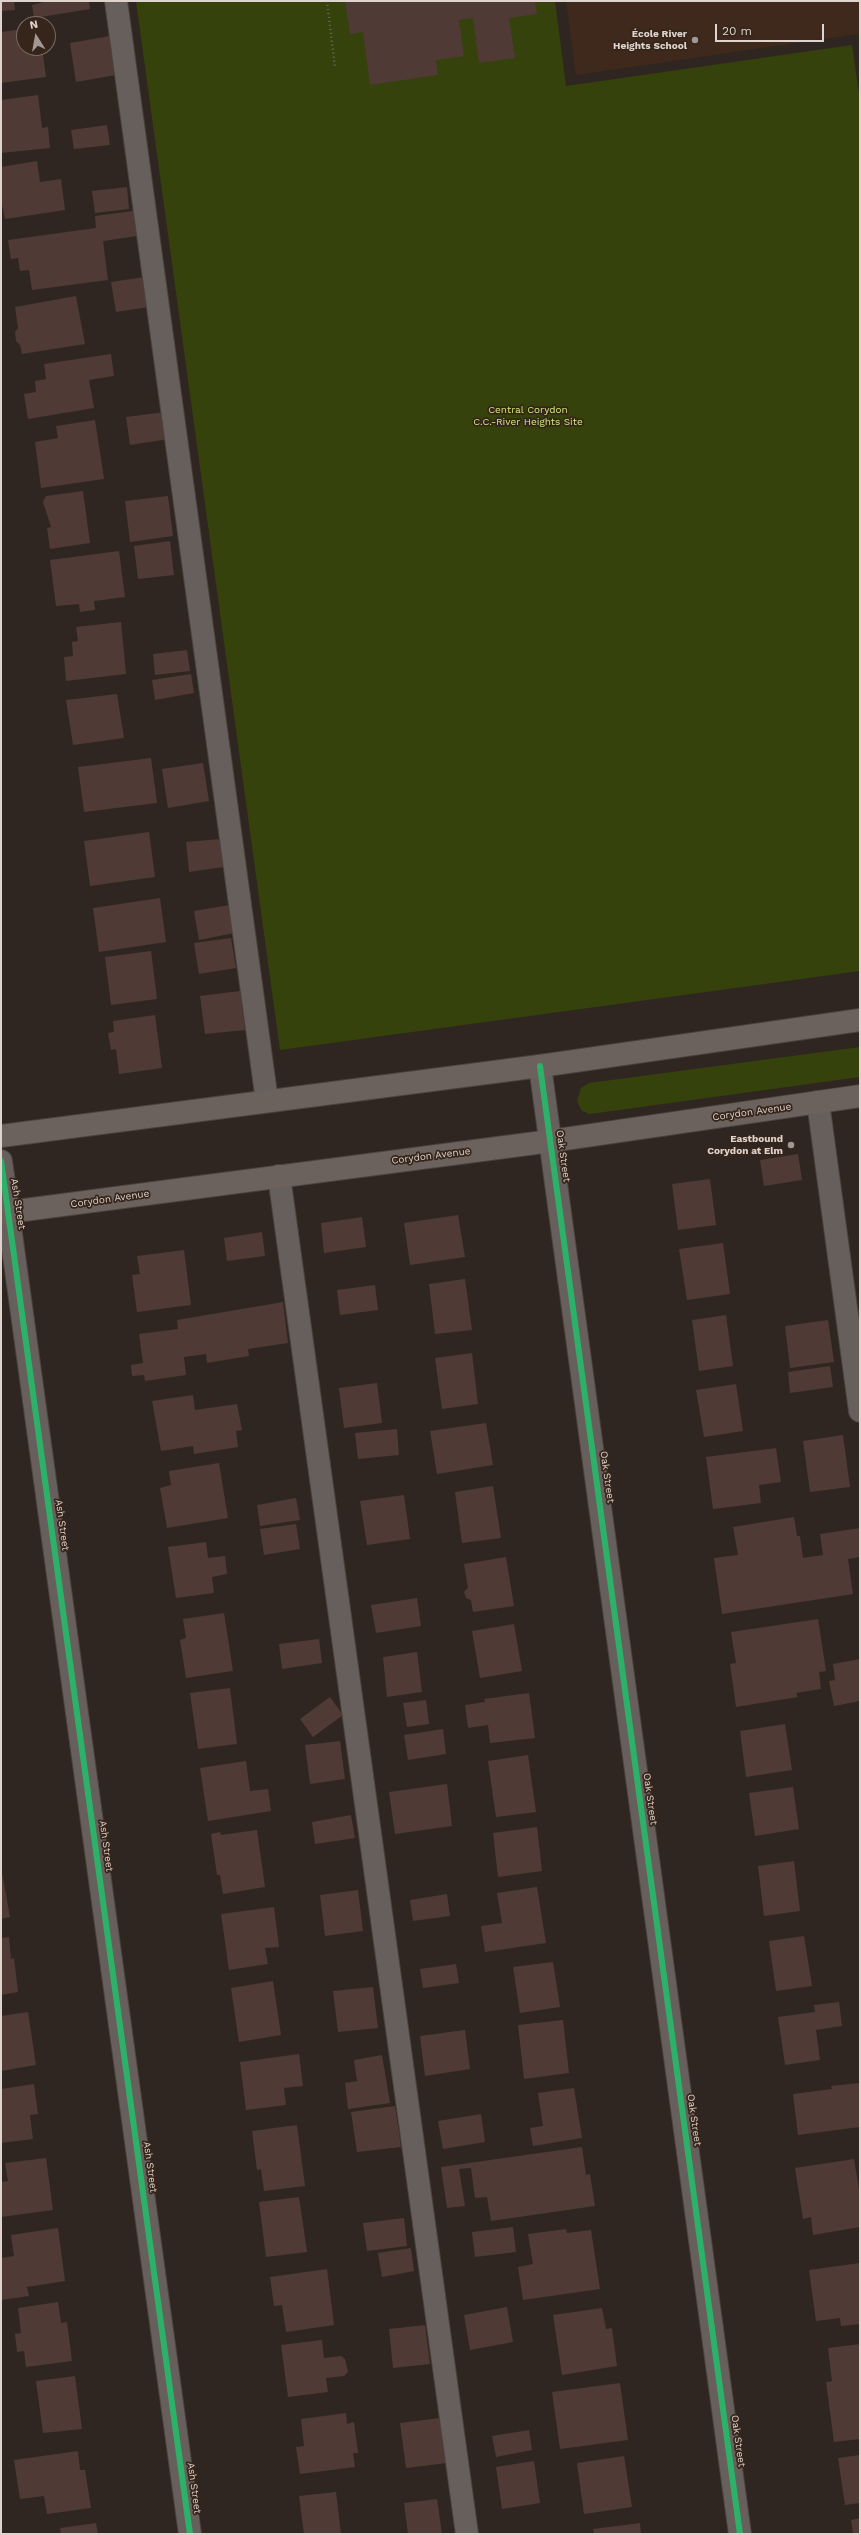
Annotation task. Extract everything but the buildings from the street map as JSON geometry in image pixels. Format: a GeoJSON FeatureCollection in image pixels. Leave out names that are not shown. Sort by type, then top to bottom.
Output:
{"type":"FeatureCollection","features":[{"type":"Feature","properties":{"kind":"main road"},"geometry":{"type":"LineString","coordinates":[[1,1136],[540,1066],[860,1020]]}},
{"type":"Feature","properties":{"kind":"main road","name":"Corydon Avenue"},"geometry":{"type":"LineString","coordinates":[[5,1213],[550,1141],[860,1096]]}},
{"type":"Feature","properties":{"kind":"street"},"geometry":{"type":"LineString","coordinates":[[116,1],[267,1102]]}},
{"type":"Feature","properties":{"kind":"street","name":"Oak Street"},"geometry":{"type":"LineString","coordinates":[[540,1066],[740,2534]]}},
{"type":"Feature","properties":{"kind":"street"},"geometry":{"type":"LineString","coordinates":[[818,1102],[860,1411]]}},
{"type":"Feature","properties":{"kind":"street","name":"Ash Street"},"geometry":{"type":"LineString","coordinates":[[1,1161],[5,1213],[190,2534]]}},
{"type":"Feature","properties":{"kind":"street"},"geometry":{"type":"LineString","coordinates":[[279,1176],[467,2534]]}},
{"type":"Feature","properties":{"kind":"path"},"geometry":{"type":"LineString","coordinates":[[327,1],[335,67]]}},
{"type":"Feature","properties":{"kind":"shaded area","name":"École River Heights School"},"geometry":{"type":"Polygon","coordinates":[[[566,1],[860,1],[860,45],[858,34],[576,75],[566,1]]]}},
{"type":"Feature","properties":{"kind":"green space","name":"Central Corydon C.C.-River Heights Site"},"geometry":{"type":"Polygon","coordinates":[[[136,1],[555,1],[566,86],[852,45],[860,101],[860,971],[280,1050],[136,1]]]}},
{"type":"Feature","properties":{"kind":"green space"},"geometry":{"type":"Polygon","coordinates":[[[860,1047],[860,1077],[590,1114],[582,1111],[577,1101],[581,1088],[589,1083],[860,1047]]]}},
{"type":"Feature","properties":{"kind":"cycle path"},"geometry":{"type":"LineString","coordinates":[[540,1066],[740,2534]]}},
{"type":"Feature","properties":{"kind":"cycle path"},"geometry":{"type":"LineString","coordinates":[[1,1161],[190,2534]]}},
{"type":"Feature","properties":{"kind":"place","name":"École River Heights School"},"geometry":{"type":"Point","coordinates":[695,40]}},
{"type":"Feature","properties":{"kind":"place","name":"Eastbound Corydon at Elm"},"geometry":{"type":"Point","coordinates":[791,1145]}}]}
